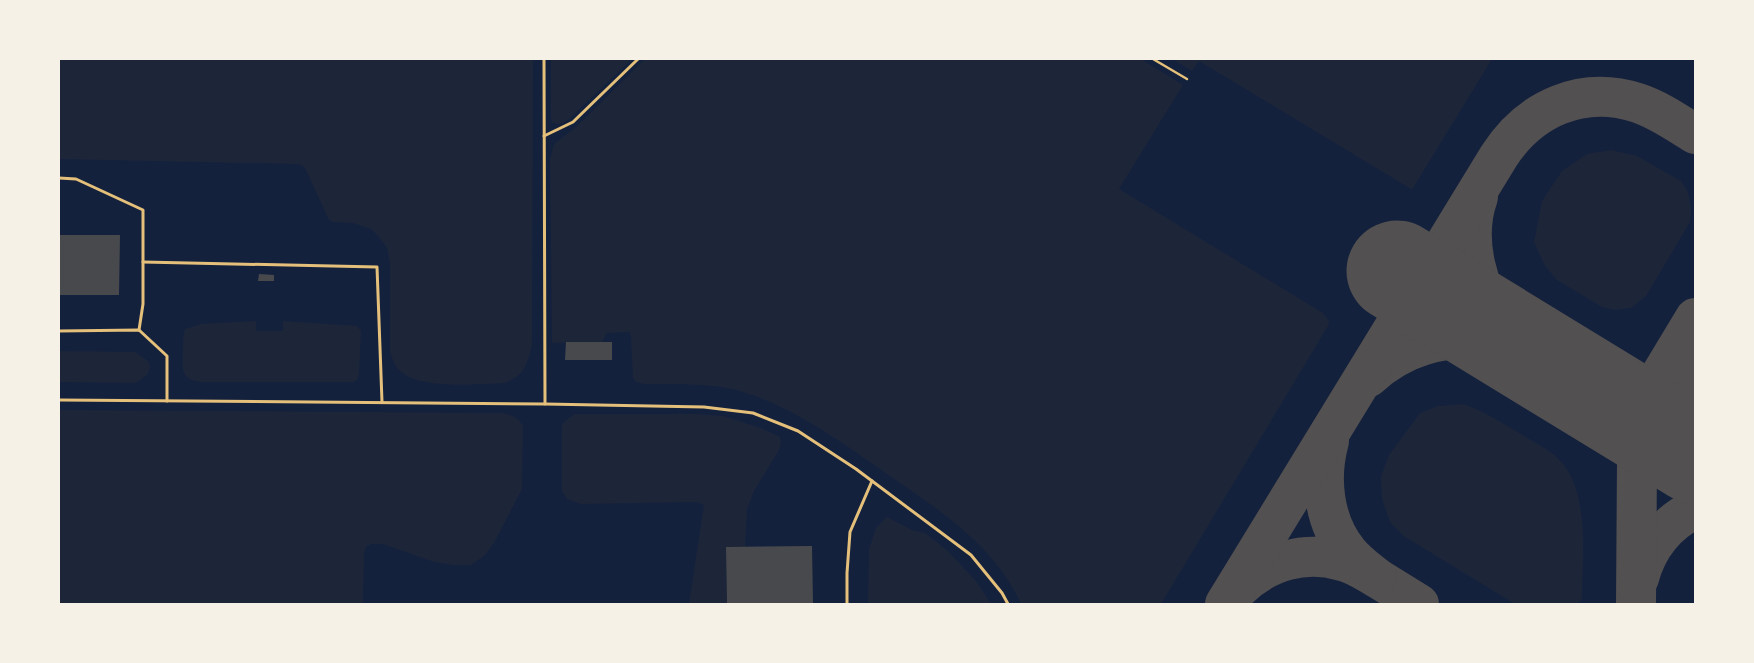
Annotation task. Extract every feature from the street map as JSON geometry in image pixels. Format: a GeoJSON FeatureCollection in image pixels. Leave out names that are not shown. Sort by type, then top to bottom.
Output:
{"type":"FeatureCollection","features":[{"type":"Feature","properties":{"kind":"lane"},"geometry":{"type":"LineString","coordinates":[[544,59],[545,404]]}},
{"type":"Feature","properties":{"kind":"lane"},"geometry":{"type":"LineString","coordinates":[[544,136],[573,122],[638,59]]}},
{"type":"Feature","properties":{"kind":"lane"},"geometry":{"type":"LineString","coordinates":[[59,178],[76,179],[143,210],[143,304],[138,330]]}},
{"type":"Feature","properties":{"kind":"lane"},"geometry":{"type":"LineString","coordinates":[[143,262],[377,267],[382,402]]}},
{"type":"Feature","properties":{"kind":"lane"},"geometry":{"type":"LineString","coordinates":[[59,331],[138,330],[167,356],[167,401]]}},
{"type":"Feature","properties":{"kind":"lane"},"geometry":{"type":"LineString","coordinates":[[59,400],[545,404],[704,407],[753,413],[798,431],[872,481],[971,555],[1002,593],[1008,604]]}},
{"type":"Feature","properties":{"kind":"lane"},"geometry":{"type":"LineString","coordinates":[[847,604],[850,532],[872,481]]}},
{"type":"Feature","properties":{"kind":"path"},"geometry":{"type":"LineString","coordinates":[[1153,59],[1187,79]]}},
{"type":"Feature","properties":{"kind":"shaded area"},"geometry":{"type":"Polygon","coordinates":[[[59,59],[533,59],[532,345],[521,373],[505,383],[465,385],[421,381],[409,377],[400,371],[392,359],[390,351],[390,263],[387,248],[371,229],[353,223],[332,222],[328,218],[302,165],[59,159],[59,59]]]}},
{"type":"Feature","properties":{"kind":"shaded area"},"geometry":{"type":"Polygon","coordinates":[[[551,59],[632,59],[569,119],[559,124],[552,123],[551,119],[551,59]]]}},
{"type":"Feature","properties":{"kind":"shaded area"},"geometry":{"type":"Polygon","coordinates":[[[645,59],[1141,59],[1183,85],[1119,189],[1323,313],[1329,321],[1328,326],[1161,604],[1021,604],[995,562],[960,528],[921,497],[832,436],[799,416],[734,389],[636,382],[633,378],[631,336],[629,332],[607,333],[602,342],[552,343],[550,159],[554,144],[575,128],[645,59]]]}},
{"type":"Feature","properties":{"kind":"shaded area"},"geometry":{"type":"Polygon","coordinates":[[[1172,59],[1492,59],[1411,189],[1199,61],[1192,71],[1172,59]]]}},
{"type":"Feature","properties":{"kind":"shaded area"},"geometry":{"type":"Polygon","coordinates":[[[1611,150],[1637,156],[1681,181],[1688,192],[1691,207],[1690,222],[1646,296],[1631,308],[1615,310],[1602,307],[1557,280],[1545,266],[1534,242],[1542,201],[1562,171],[1587,154],[1611,150]]]}},
{"type":"Feature","properties":{"kind":"shaded area"},"geometry":{"type":"Polygon","coordinates":[[[256,321],[256,331],[283,331],[283,321],[357,326],[361,331],[359,374],[357,380],[353,382],[204,382],[190,379],[184,373],[182,362],[185,329],[201,324],[256,321]]]}},
{"type":"Feature","properties":{"kind":"shaded area"},"geometry":{"type":"Polygon","coordinates":[[[59,351],[135,352],[148,361],[150,366],[148,374],[134,383],[59,382],[59,351]]]}},
{"type":"Feature","properties":{"kind":"shaded area"},"geometry":{"type":"Polygon","coordinates":[[[1464,404],[1487,414],[1543,447],[1553,454],[1565,467],[1574,483],[1582,521],[1582,598],[1578,604],[1515,604],[1405,537],[1390,522],[1382,499],[1381,476],[1389,455],[1420,413],[1438,406],[1464,404]]]}},
{"type":"Feature","properties":{"kind":"shaded area"},"geometry":{"type":"Polygon","coordinates":[[[59,410],[502,413],[519,420],[523,426],[522,489],[494,543],[484,556],[471,565],[434,562],[383,544],[371,544],[366,547],[364,554],[363,604],[59,604],[59,410]]]}},
{"type":"Feature","properties":{"kind":"shaded area"},"geometry":{"type":"Polygon","coordinates":[[[575,414],[697,414],[723,416],[761,428],[780,437],[779,450],[754,491],[747,509],[745,547],[726,547],[727,604],[689,604],[704,505],[696,502],[581,504],[567,499],[562,491],[562,425],[575,414]]]}},
{"type":"Feature","properties":{"kind":"shaded area"},"geometry":{"type":"Polygon","coordinates":[[[887,517],[912,530],[925,533],[948,551],[976,581],[991,604],[868,604],[869,549],[876,528],[887,517]]]}},
{"type":"Feature","properties":{"kind":"building"},"geometry":{"type":"Polygon","coordinates":[[[59,235],[120,235],[119,295],[59,295],[59,235]]]}},
{"type":"Feature","properties":{"kind":"building"},"geometry":{"type":"Polygon","coordinates":[[[259,274],[274,275],[274,281],[258,281],[259,274]]]}},
{"type":"Feature","properties":{"kind":"building"},"geometry":{"type":"Polygon","coordinates":[[[566,342],[612,342],[612,360],[565,360],[566,342]]]}},
{"type":"Feature","properties":{"kind":"building"},"geometry":{"type":"Polygon","coordinates":[[[812,546],[813,604],[727,604],[726,547],[812,546]]]}},
{"type":"Feature","properties":{"kind":"taxiway"},"geometry":{"type":"LineString","coordinates":[[1225,604],[1499,156],[1512,139],[1542,113],[1578,99],[1597,97],[1617,98],[1646,106],[1695,134]]}},
{"type":"Feature","properties":{"kind":"taxiway"},"geometry":{"type":"LineString","coordinates":[[1369,377],[1395,358],[1424,345],[1439,341],[1470,340],[1486,342],[1548,363],[1507,331],[1486,297],[1475,264],[1472,247],[1474,213],[1478,197]]}},
{"type":"Feature","properties":{"kind":"taxiway"},"geometry":{"type":"LineString","coordinates":[[1636,604],[1637,461],[1643,421],[1657,381],[1695,318]]}},
{"type":"Feature","properties":{"kind":"taxiway"},"geometry":{"type":"LineString","coordinates":[[1692,329],[1689,340],[1687,372],[1695,414]]}},
{"type":"Feature","properties":{"kind":"taxiway"},"geometry":{"type":"LineString","coordinates":[[1239,588],[1262,571],[1274,565],[1287,560],[1314,557],[1347,562],[1377,578],[1351,556],[1333,527],[1328,513],[1325,499],[1324,470],[1329,441]]}},
{"type":"Feature","properties":{"kind":"taxiway"},"geometry":{"type":"LineString","coordinates":[[1639,578],[1647,557],[1659,537],[1675,521],[1695,509]]}},
{"type":"Feature","properties":{"kind":"taxiway"},"geometry":{"type":"LineString","coordinates":[[1377,578],[1419,604]]}},
{"type":"Feature","properties":{"kind":"runway"},"geometry":{"type":"LineString","coordinates":[[1397,271],[1695,453]]}}]}
